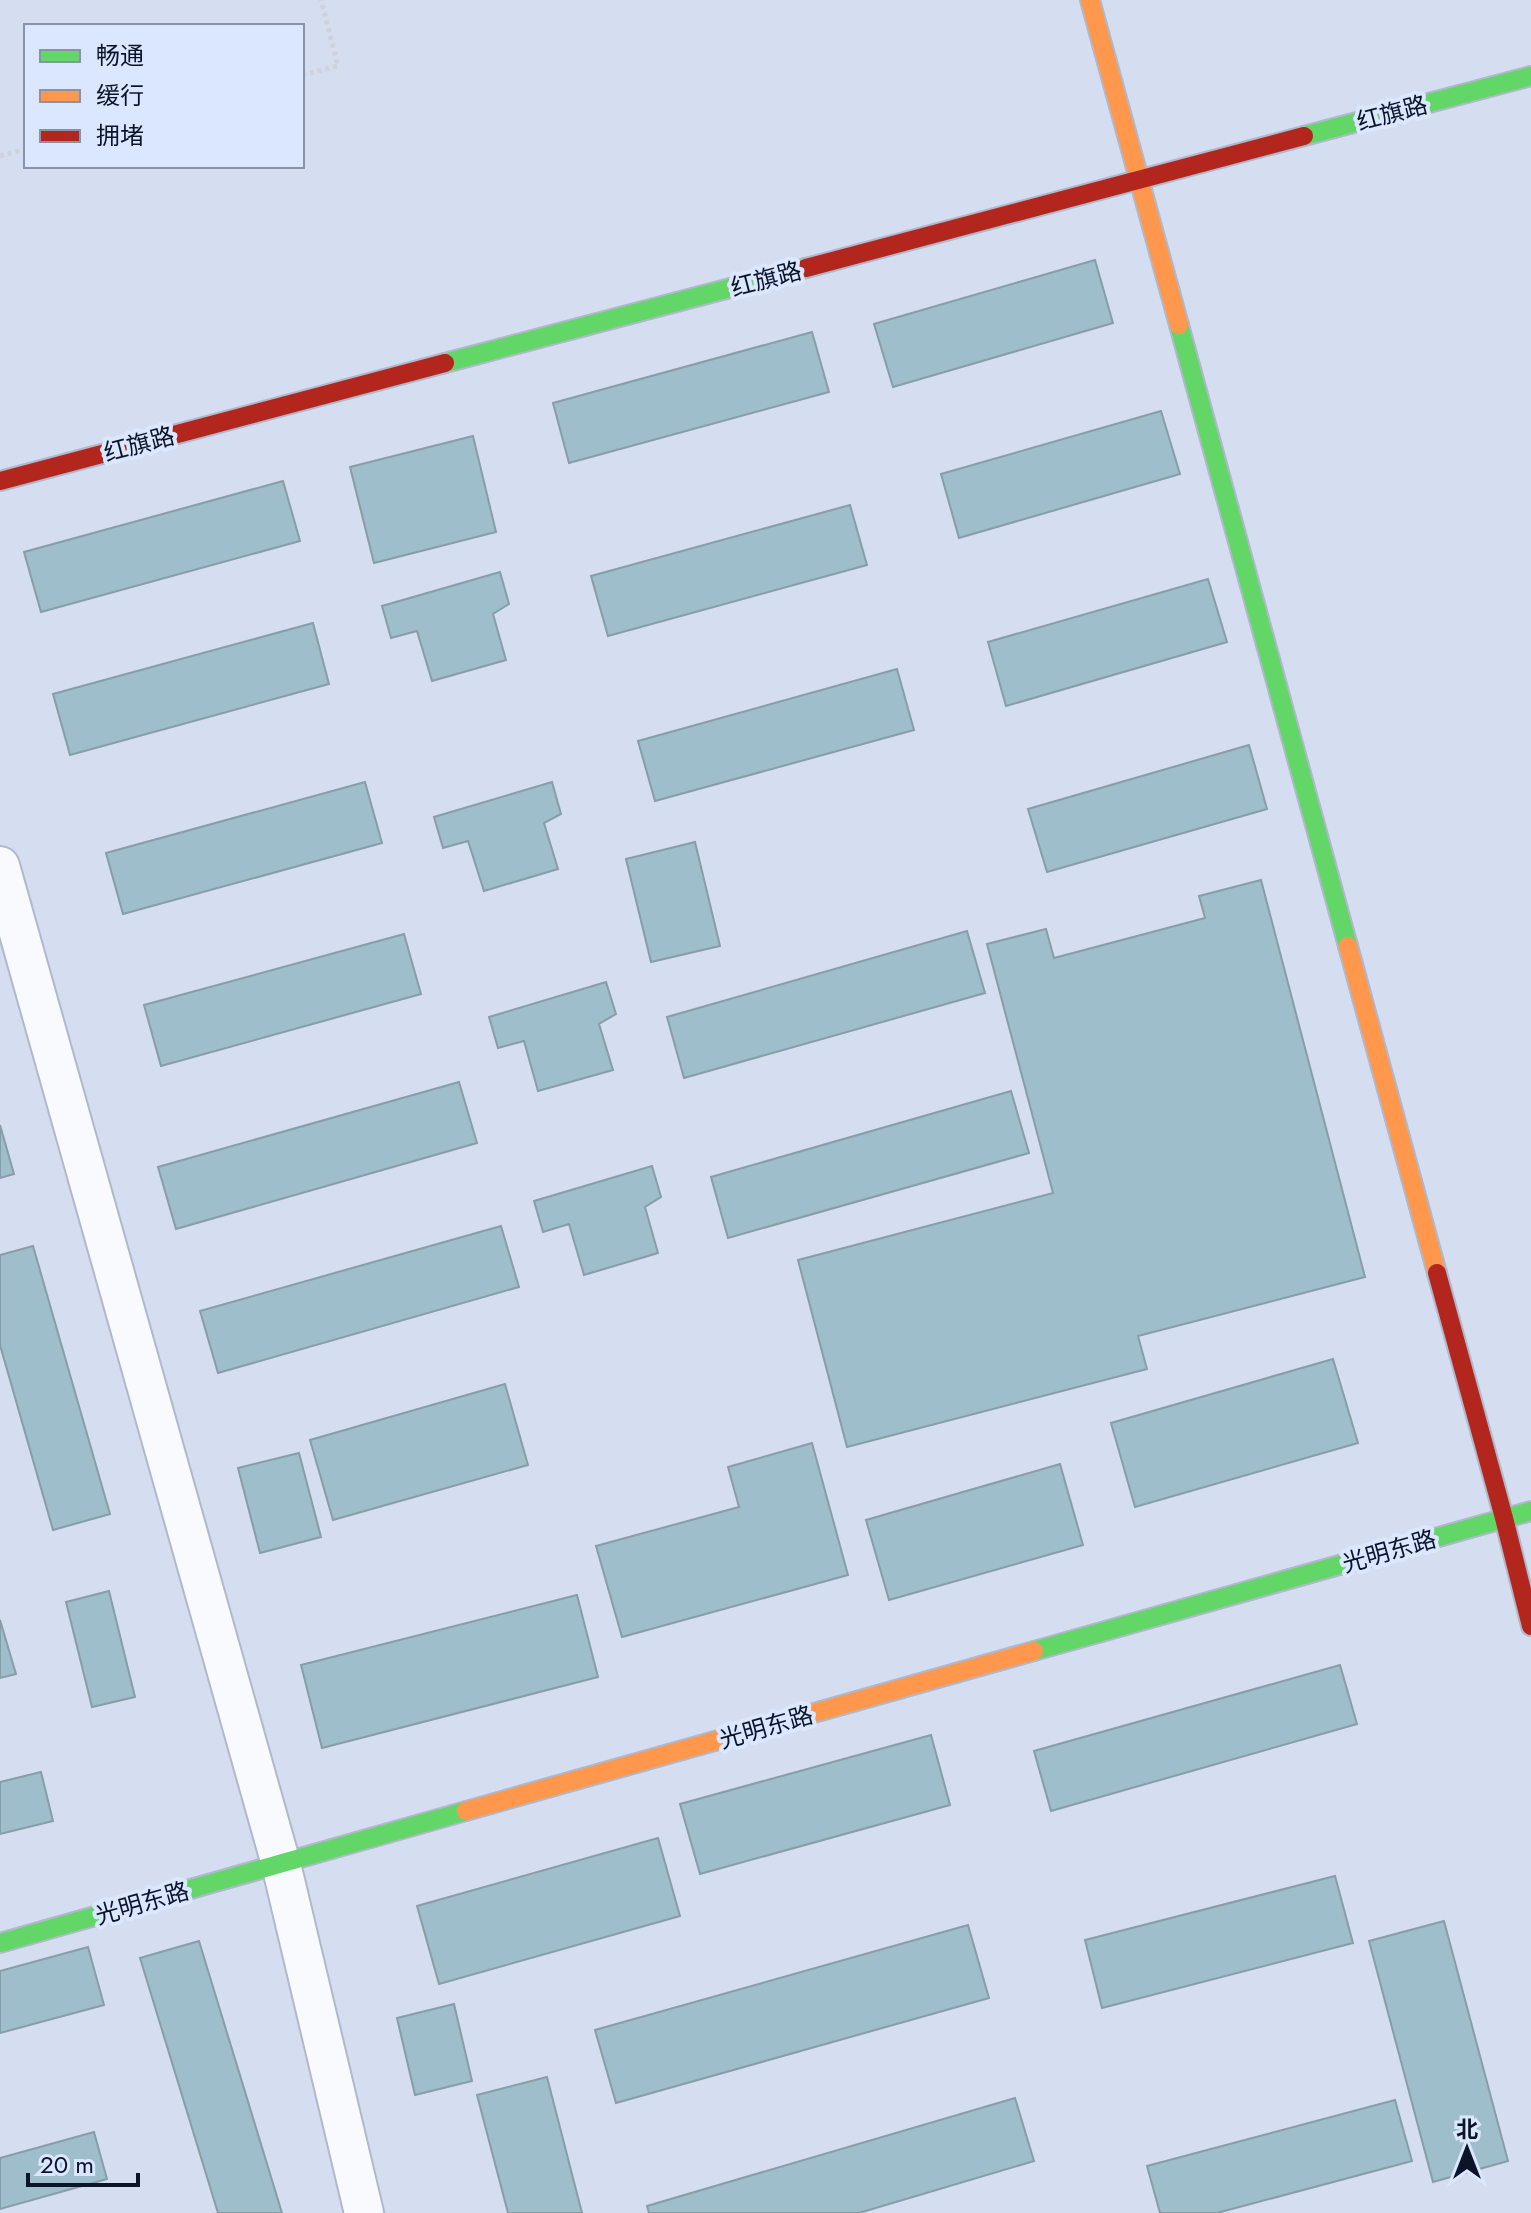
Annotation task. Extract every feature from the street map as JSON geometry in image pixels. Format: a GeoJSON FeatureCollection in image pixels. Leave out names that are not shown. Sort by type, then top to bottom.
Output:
{"type":"FeatureCollection","features":[{"type":"Feature","properties":{"kind":"street"},"geometry":{"type":"LineString","coordinates":[[1090,0],[1531,1626]]}},
{"type":"Feature","properties":{"kind":"street","name":"红旗路"},"geometry":{"type":"LineString","coordinates":[[0,481],[1531,76]]}},
{"type":"Feature","properties":{"kind":"street"},"geometry":{"type":"LineString","coordinates":[[0,866],[281,1864],[364,2213]]}},
{"type":"Feature","properties":{"kind":"street","name":"光明东路"},"geometry":{"type":"LineString","coordinates":[[0,1943],[1531,1511]]}},
{"type":"Feature","properties":{"kind":"path"},"geometry":{"type":"LineString","coordinates":[[304,74],[338,66],[321,0]]}},
{"type":"Feature","properties":{"kind":"path"},"geometry":{"type":"LineString","coordinates":[[0,156],[24,150]]}},
{"type":"Feature","properties":{"kind":"building"},"geometry":{"type":"Polygon","coordinates":[[[1095,260],[1113,323],[893,387],[874,324],[1095,260]]]}},
{"type":"Feature","properties":{"kind":"building"},"geometry":{"type":"Polygon","coordinates":[[[812,332],[829,392],[569,463],[553,403],[812,332]]]}},
{"type":"Feature","properties":{"kind":"building"},"geometry":{"type":"Polygon","coordinates":[[[1161,411],[1180,474],[959,538],[941,474],[1161,411]]]}},
{"type":"Feature","properties":{"kind":"building"},"geometry":{"type":"Polygon","coordinates":[[[473,436],[496,532],[374,563],[350,467],[473,436]]]}},
{"type":"Feature","properties":{"kind":"building"},"geometry":{"type":"Polygon","coordinates":[[[283,481],[300,541],[41,612],[24,552],[283,481]]]}},
{"type":"Feature","properties":{"kind":"building"},"geometry":{"type":"Polygon","coordinates":[[[850,505],[867,565],[608,636],[591,576],[850,505]]]}},
{"type":"Feature","properties":{"kind":"building"},"geometry":{"type":"Polygon","coordinates":[[[500,572],[509,604],[493,614],[506,660],[432,681],[417,631],[391,638],[382,606],[500,572]]]}},
{"type":"Feature","properties":{"kind":"building"},"geometry":{"type":"Polygon","coordinates":[[[1208,579],[1227,642],[1006,706],[988,642],[1208,579]]]}},
{"type":"Feature","properties":{"kind":"building"},"geometry":{"type":"Polygon","coordinates":[[[313,623],[329,684],[70,755],[53,694],[313,623]]]}},
{"type":"Feature","properties":{"kind":"building"},"geometry":{"type":"Polygon","coordinates":[[[897,669],[914,730],[655,801],[638,741],[897,669]]]}},
{"type":"Feature","properties":{"kind":"building"},"geometry":{"type":"Polygon","coordinates":[[[1249,745],[1267,809],[1047,872],[1028,809],[1249,745]]]}},
{"type":"Feature","properties":{"kind":"building"},"geometry":{"type":"Polygon","coordinates":[[[365,782],[382,843],[123,914],[106,853],[365,782]]]}},
{"type":"Feature","properties":{"kind":"building"},"geometry":{"type":"Polygon","coordinates":[[[552,782],[561,814],[544,823],[558,869],[484,891],[468,841],[443,848],[434,817],[552,782]]]}},
{"type":"Feature","properties":{"kind":"building"},"geometry":{"type":"Polygon","coordinates":[[[695,842],[720,946],[651,962],[626,859],[695,842]]]}},
{"type":"Feature","properties":{"kind":"building"},"geometry":{"type":"Polygon","coordinates":[[[1261,880],[1365,1277],[1138,1336],[1147,1369],[847,1447],[798,1260],[1053,1193],[987,944],[1046,929],[1054,958],[1205,918],[1199,896],[1261,880]]]}},
{"type":"Feature","properties":{"kind":"building"},"geometry":{"type":"Polygon","coordinates":[[[967,931],[985,993],[684,1078],[667,1017],[967,931]]]}},
{"type":"Feature","properties":{"kind":"building"},"geometry":{"type":"Polygon","coordinates":[[[404,934],[421,994],[161,1066],[144,1005],[404,934]]]}},
{"type":"Feature","properties":{"kind":"building"},"geometry":{"type":"Polygon","coordinates":[[[606,982],[616,1014],[599,1024],[613,1070],[538,1091],[524,1041],[498,1048],[489,1017],[606,982]]]}},
{"type":"Feature","properties":{"kind":"building"},"geometry":{"type":"Polygon","coordinates":[[[459,1082],[477,1143],[176,1229],[158,1167],[459,1082]]]}},
{"type":"Feature","properties":{"kind":"building"},"geometry":{"type":"Polygon","coordinates":[[[1011,1091],[1029,1153],[728,1238],[711,1177],[1011,1091]]]}},
{"type":"Feature","properties":{"kind":"building"},"geometry":{"type":"Polygon","coordinates":[[[0,1125],[14,1174],[0,1178],[0,1125]]]}},
{"type":"Feature","properties":{"kind":"building"},"geometry":{"type":"Polygon","coordinates":[[[652,1166],[661,1197],[645,1207],[658,1253],[584,1275],[569,1224],[543,1232],[534,1201],[652,1166]]]}},
{"type":"Feature","properties":{"kind":"building"},"geometry":{"type":"Polygon","coordinates":[[[501,1226],[519,1287],[218,1373],[200,1311],[501,1226]]]}},
{"type":"Feature","properties":{"kind":"building"},"geometry":{"type":"Polygon","coordinates":[[[33,1246],[110,1514],[53,1530],[0,1345],[0,1255],[33,1246]]]}},
{"type":"Feature","properties":{"kind":"building"},"geometry":{"type":"Polygon","coordinates":[[[1333,1359],[1358,1443],[1135,1507],[1111,1423],[1333,1359]]]}},
{"type":"Feature","properties":{"kind":"building"},"geometry":{"type":"Polygon","coordinates":[[[505,1384],[528,1465],[333,1520],[310,1440],[505,1384]]]}},
{"type":"Feature","properties":{"kind":"building"},"geometry":{"type":"Polygon","coordinates":[[[812,1443],[848,1575],[622,1637],[596,1546],[739,1507],[728,1467],[812,1443]]]}},
{"type":"Feature","properties":{"kind":"building"},"geometry":{"type":"Polygon","coordinates":[[[299,1453],[321,1537],[260,1553],[238,1468],[299,1453]]]}},
{"type":"Feature","properties":{"kind":"building"},"geometry":{"type":"Polygon","coordinates":[[[1060,1464],[1083,1545],[889,1600],[866,1520],[1060,1464]]]}},
{"type":"Feature","properties":{"kind":"building"},"geometry":{"type":"Polygon","coordinates":[[[109,1591],[135,1697],[92,1707],[66,1602],[109,1591]]]}},
{"type":"Feature","properties":{"kind":"building"},"geometry":{"type":"Polygon","coordinates":[[[577,1595],[598,1677],[322,1748],[301,1665],[577,1595]]]}},
{"type":"Feature","properties":{"kind":"building"},"geometry":{"type":"Polygon","coordinates":[[[0,1620],[16,1674],[0,1678],[0,1620]]]}},
{"type":"Feature","properties":{"kind":"building"},"geometry":{"type":"Polygon","coordinates":[[[1340,1665],[1357,1724],[1051,1811],[1034,1751],[1340,1665]]]}},
{"type":"Feature","properties":{"kind":"building"},"geometry":{"type":"Polygon","coordinates":[[[931,1735],[950,1805],[700,1874],[680,1804],[931,1735]]]}},
{"type":"Feature","properties":{"kind":"building"},"geometry":{"type":"Polygon","coordinates":[[[41,1772],[53,1821],[0,1834],[0,1782],[41,1772]]]}},
{"type":"Feature","properties":{"kind":"building"},"geometry":{"type":"Polygon","coordinates":[[[658,1838],[680,1916],[439,1984],[417,1906],[658,1838]]]}},
{"type":"Feature","properties":{"kind":"building"},"geometry":{"type":"Polygon","coordinates":[[[1335,1876],[1353,1943],[1102,2008],[1085,1940],[1335,1876]]]}},
{"type":"Feature","properties":{"kind":"building"},"geometry":{"type":"Polygon","coordinates":[[[1444,1921],[1508,2161],[1433,2182],[1369,1941],[1444,1921]]]}},
{"type":"Feature","properties":{"kind":"building"},"geometry":{"type":"Polygon","coordinates":[[[968,1925],[989,1998],[616,2103],[595,2030],[968,1925]]]}},
{"type":"Feature","properties":{"kind":"building"},"geometry":{"type":"Polygon","coordinates":[[[199,1941],[282,2213],[218,2213],[140,1958],[199,1941]]]}},
{"type":"Feature","properties":{"kind":"building"},"geometry":{"type":"Polygon","coordinates":[[[88,1947],[104,2005],[0,2033],[0,1971],[88,1947]]]}},
{"type":"Feature","properties":{"kind":"building"},"geometry":{"type":"Polygon","coordinates":[[[454,2004],[472,2081],[415,2095],[397,2018],[454,2004]]]}},
{"type":"Feature","properties":{"kind":"building"},"geometry":{"type":"Polygon","coordinates":[[[547,2077],[582,2213],[508,2213],[477,2095],[547,2077]]]}},
{"type":"Feature","properties":{"kind":"building"},"geometry":{"type":"Polygon","coordinates":[[[1015,2098],[1034,2161],[859,2213],[649,2213],[647,2206],[1015,2098]]]}},
{"type":"Feature","properties":{"kind":"building"},"geometry":{"type":"Polygon","coordinates":[[[1395,2100],[1412,2161],[1217,2213],[1160,2213],[1147,2166],[1395,2100]]]}},
{"type":"Feature","properties":{"kind":"building"},"geometry":{"type":"Polygon","coordinates":[[[94,2132],[107,2179],[0,2209],[0,2158],[94,2132]]]}},
{"type":"Feature","properties":{"kind":"traffic: fast"},"geometry":{"type":"LineString","coordinates":[[1304,136],[1531,76]]}},
{"type":"Feature","properties":{"kind":"traffic: fast"},"geometry":{"type":"LineString","coordinates":[[445,363],[806,268]]}},
{"type":"Feature","properties":{"kind":"traffic: fast"},"geometry":{"type":"LineString","coordinates":[[1179,325],[1348,946]]}},
{"type":"Feature","properties":{"kind":"traffic: fast"},"geometry":{"type":"LineString","coordinates":[[1034,1651],[1531,1511]]}},
{"type":"Feature","properties":{"kind":"traffic: fast"},"geometry":{"type":"LineString","coordinates":[[0,1943],[466,1811]]}},
{"type":"Feature","properties":{"kind":"traffic: slow"},"geometry":{"type":"LineString","coordinates":[[1090,0],[1179,325]]}},
{"type":"Feature","properties":{"kind":"traffic: slow"},"geometry":{"type":"LineString","coordinates":[[1348,946],[1437,1273]]}},
{"type":"Feature","properties":{"kind":"traffic: slow"},"geometry":{"type":"LineString","coordinates":[[466,1811],[1034,1651]]}},
{"type":"Feature","properties":{"kind":"traffic: jam"},"geometry":{"type":"LineString","coordinates":[[806,268],[1304,136]]}},
{"type":"Feature","properties":{"kind":"traffic: jam"},"geometry":{"type":"LineString","coordinates":[[0,481],[445,363]]}},
{"type":"Feature","properties":{"kind":"traffic: jam"},"geometry":{"type":"LineString","coordinates":[[1437,1273],[1531,1626]]}}]}
